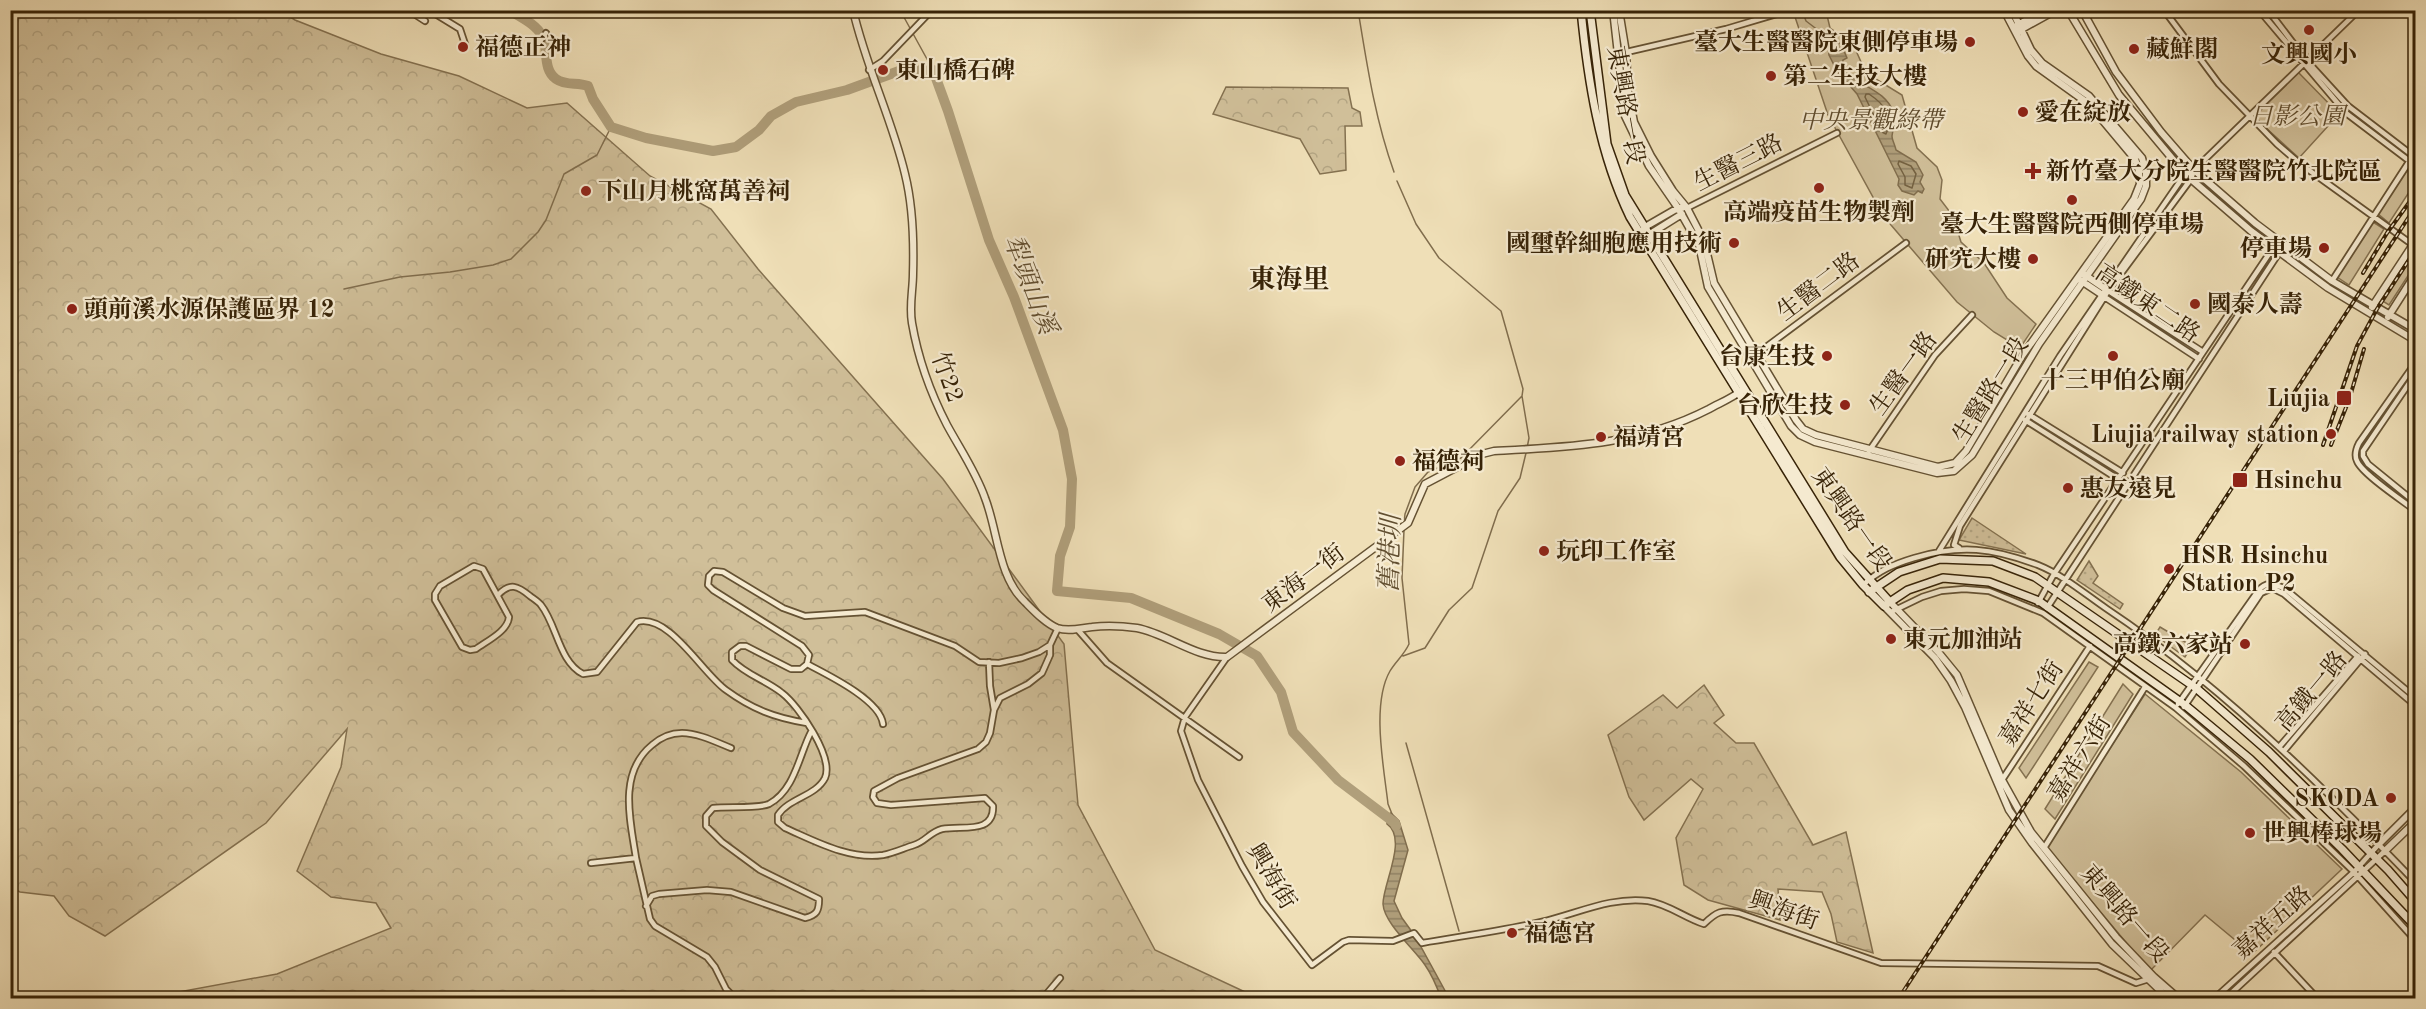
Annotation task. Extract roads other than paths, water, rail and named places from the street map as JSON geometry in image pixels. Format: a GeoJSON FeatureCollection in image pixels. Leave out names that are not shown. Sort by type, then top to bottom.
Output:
{"type":"FeatureCollection","features":[{"type":"Feature","properties":{"kind":"main road","name":"東興路一段"},"geometry":{"type":"LineString","coordinates":[[1581,10],[1587,60],[1606,158],[1620,197],[1845,552],[1866,583],[1887,604]]}},
{"type":"Feature","properties":{"kind":"main road","name":"東興路一段"},"geometry":{"type":"LineString","coordinates":[[1590,10],[1607,144],[1625,195],[1643,231],[1650,234],[1741,391]]}},
{"type":"Feature","properties":{"kind":"main road"},"geometry":{"type":"LineString","coordinates":[[1872,589],[1899,572],[1940,559],[1993,561],[2035,577],[2194,686],[2269,752],[2376,859],[2415,902]]}},
{"type":"Feature","properties":{"kind":"main road"},"geometry":{"type":"LineString","coordinates":[[1887,604],[1908,590],[1942,578],[1989,582],[2039,601],[2046,609],[2250,759],[2415,927]]}},
{"type":"Feature","properties":{"kind":"street"},"geometry":{"type":"LineString","coordinates":[[408,10],[425,21]]}},
{"type":"Feature","properties":{"kind":"street"},"geometry":{"type":"LineString","coordinates":[[429,10],[460,29],[465,44]]}},
{"type":"Feature","properties":{"kind":"street","name":"竹22"},"geometry":{"type":"LineString","coordinates":[[853,10],[870,70],[905,175],[911,213],[910,307],[912,323],[930,386],[986,498],[1012,584],[1023,600],[1058,628]]}},
{"type":"Feature","properties":{"kind":"street"},"geometry":{"type":"LineString","coordinates":[[870,70],[883,61],[932,10]]}},
{"type":"Feature","properties":{"kind":"street"},"geometry":{"type":"LineString","coordinates":[[1613,10],[1622,53]]}},
{"type":"Feature","properties":{"kind":"street"},"geometry":{"type":"LineString","coordinates":[[1619,10],[1622,53]]}},
{"type":"Feature","properties":{"kind":"street"},"geometry":{"type":"LineString","coordinates":[[1622,53],[1790,10]]}},
{"type":"Feature","properties":{"kind":"street"},"geometry":{"type":"LineString","coordinates":[[2004,10],[2017,28]]}},
{"type":"Feature","properties":{"kind":"street"},"geometry":{"type":"LineString","coordinates":[[2012,10],[2017,28]]}},
{"type":"Feature","properties":{"kind":"street"},"geometry":{"type":"LineString","coordinates":[[2017,28],[2044,10]]}},
{"type":"Feature","properties":{"kind":"street"},"geometry":{"type":"LineString","coordinates":[[2017,28],[2056,10]]}},
{"type":"Feature","properties":{"kind":"street"},"geometry":{"type":"LineString","coordinates":[[2068,10],[2119,95],[2188,177],[2273,248],[2334,292],[2415,341]]}},
{"type":"Feature","properties":{"kind":"street"},"geometry":{"type":"LineString","coordinates":[[2082,10],[2116,72],[2161,132],[2194,170],[2284,245],[2332,280],[2415,330]]}},
{"type":"Feature","properties":{"kind":"street"},"geometry":{"type":"LineString","coordinates":[[2164,10],[2219,84],[2299,163],[2414,243],[2368,312]]}},
{"type":"Feature","properties":{"kind":"street"},"geometry":{"type":"LineString","coordinates":[[2259,10],[2346,113],[2415,166]]}},
{"type":"Feature","properties":{"kind":"street"},"geometry":{"type":"LineString","coordinates":[[2268,10],[2304,62],[2348,106],[2414,155],[2332,280]]}},
{"type":"Feature","properties":{"kind":"street"},"geometry":{"type":"LineString","coordinates":[[1939,551],[2104,293],[2188,177],[2359,10]]}},
{"type":"Feature","properties":{"kind":"street","name":"生醫路一段"},"geometry":{"type":"LineString","coordinates":[[1622,53],[1634,122],[1658,167],[1687,208],[1704,241],[1714,283],[1791,426],[1800,435],[1815,442],[1868,452],[1917,469],[1937,473],[1954,471],[1972,455],[2002,397],[2134,199],[2140,184],[2139,171],[2134,159],[2089,104],[2036,66],[2028,56],[2017,28]]}},
{"type":"Feature","properties":{"kind":"street"},"geometry":{"type":"LineString","coordinates":[[540,41],[546,33]]}},
{"type":"Feature","properties":{"kind":"street","name":"生醫路一段"},"geometry":{"type":"LineString","coordinates":[[1622,53],[1625,116],[1649,166],[1678,208],[1699,245],[1708,287],[1753,356]]}},
{"type":"Feature","properties":{"kind":"street","name":"生醫三路"},"geometry":{"type":"LineString","coordinates":[[1687,208],[1837,133]]}},
{"type":"Feature","properties":{"kind":"street"},"geometry":{"type":"LineString","coordinates":[[1643,231],[1678,208],[1687,208]]}},
{"type":"Feature","properties":{"kind":"street"},"geometry":{"type":"LineString","coordinates":[[1650,234],[1682,215],[1687,208]]}},
{"type":"Feature","properties":{"kind":"street"},"geometry":{"type":"LineString","coordinates":[[2035,608],[2054,574],[2278,240]]}},
{"type":"Feature","properties":{"kind":"street","name":"生醫二路"},"geometry":{"type":"LineString","coordinates":[[1753,356],[1906,243]]}},
{"type":"Feature","properties":{"kind":"street"},"geometry":{"type":"LineString","coordinates":[[2046,609],[2284,245]]}},
{"type":"Feature","properties":{"kind":"street"},"geometry":{"type":"LineString","coordinates":[[2385,323],[2415,273]]}},
{"type":"Feature","properties":{"kind":"street","name":"高鐵東二路"},"geometry":{"type":"LineString","coordinates":[[2081,277],[2199,359]]}},
{"type":"Feature","properties":{"kind":"street","name":"高鐵東二路"},"geometry":{"type":"LineString","coordinates":[[2104,293],[2203,352]]}},
{"type":"Feature","properties":{"kind":"street","name":"生醫一路"},"geometry":{"type":"LineString","coordinates":[[1868,452],[1935,355],[1972,315]]}},
{"type":"Feature","properties":{"kind":"street"},"geometry":{"type":"LineString","coordinates":[[2415,362],[2355,451],[2356,459],[2363,470],[2415,511]]}},
{"type":"Feature","properties":{"kind":"street"},"geometry":{"type":"LineString","coordinates":[[2415,374],[2363,451],[2362,456],[2368,464],[2415,503]]}},
{"type":"Feature","properties":{"kind":"street","name":"東海一街"},"geometry":{"type":"LineString","coordinates":[[1227,657],[1404,525],[1410,519],[1425,484],[1482,454],[1494,451],[1600,444],[1653,433],[1695,416],[1741,391]]}},
{"type":"Feature","properties":{"kind":"street"},"geometry":{"type":"LineString","coordinates":[[2024,416],[2123,473]]}},
{"type":"Feature","properties":{"kind":"street"},"geometry":{"type":"LineString","coordinates":[[2024,416],[2118,479]]}},
{"type":"Feature","properties":{"kind":"street"},"geometry":{"type":"LineString","coordinates":[[1959,549],[1954,545],[1960,526],[2024,416]]}},
{"type":"Feature","properties":{"kind":"street"},"geometry":{"type":"LineString","coordinates":[[1866,583],[1895,564],[1939,551],[1959,549],[1997,552],[2040,566],[2064,580],[2200,677],[2280,746],[2386,850],[2415,884]]}},
{"type":"Feature","properties":{"kind":"street"},"geometry":{"type":"LineString","coordinates":[[474,566],[478,566],[483,569],[498,595],[508,612],[509,624],[476,649],[470,650],[462,647],[435,600],[435,594],[440,586],[474,566]]}},
{"type":"Feature","properties":{"kind":"street"},"geometry":{"type":"LineString","coordinates":[[1050,645],[1022,658],[999,663],[980,662],[955,646],[882,617],[865,612],[805,616],[783,608],[723,572],[714,571],[709,576],[708,585],[713,590],[802,646],[808,656],[807,664],[801,669],[791,669],[746,646],[740,646],[732,652],[732,660],[738,666],[782,693],[794,704],[823,753],[826,775],[813,789],[781,809],[778,822],[785,828],[841,851],[881,855],[918,845],[936,831],[981,827],[991,819],[993,806],[985,798],[891,805],[877,803],[873,797],[874,791],[881,786],[978,749],[986,742],[1000,698],[1028,684],[1042,673],[1050,655],[1050,645],[1058,628],[1078,630],[1112,625],[1139,628],[1208,656],[1227,657]]}},
{"type":"Feature","properties":{"kind":"street"},"geometry":{"type":"LineString","coordinates":[[1894,610],[1941,591],[1964,589],[1989,591],[2035,608],[2046,609],[2090,646],[2145,687],[2180,706],[2258,591],[2272,583],[2284,588],[2415,698]]}},
{"type":"Feature","properties":{"kind":"street"},"geometry":{"type":"LineString","coordinates":[[498,595],[506,587],[513,586],[521,589],[541,605],[571,664],[583,675],[597,672],[637,622],[654,621],[678,641],[724,689],[754,708],[779,719],[807,723]]}},
{"type":"Feature","properties":{"kind":"street"},"geometry":{"type":"LineString","coordinates":[[2200,677],[2261,593],[2272,588],[2284,594],[2415,706]]}},
{"type":"Feature","properties":{"kind":"street","name":"東興路一段"},"geometry":{"type":"LineString","coordinates":[[1887,604],[1939,653],[1957,675],[2002,780],[2023,821],[2168,999]]}},
{"type":"Feature","properties":{"kind":"street","name":"東興路一段"},"geometry":{"type":"LineString","coordinates":[[1894,610],[1935,658],[1951,681],[1965,707],[2009,810],[2025,834],[2112,944],[2151,979],[2178,999]]}},
{"type":"Feature","properties":{"kind":"street"},"geometry":{"type":"LineString","coordinates":[[1078,630],[1107,663],[1239,757]]}},
{"type":"Feature","properties":{"kind":"street","name":"嘉祥七街"},"geometry":{"type":"LineString","coordinates":[[2002,780],[2090,646]]}},
{"type":"Feature","properties":{"kind":"street","name":"高鐵一路"},"geometry":{"type":"LineString","coordinates":[[2284,751],[2364,653]]}},
{"type":"Feature","properties":{"kind":"street"},"geometry":{"type":"LineString","coordinates":[[1185,717],[1227,657]]}},
{"type":"Feature","properties":{"kind":"street","name":"高鐵一路"},"geometry":{"type":"LineString","coordinates":[[2280,746],[2359,659]]}},
{"type":"Feature","properties":{"kind":"street"},"geometry":{"type":"LineString","coordinates":[[989,662],[994,711]]}},
{"type":"Feature","properties":{"kind":"street"},"geometry":{"type":"LineString","coordinates":[[807,664],[864,698],[882,717],[883,724]]}},
{"type":"Feature","properties":{"kind":"street","name":"嘉祥六街"},"geometry":{"type":"LineString","coordinates":[[2044,848],[2145,687]]}},
{"type":"Feature","properties":{"kind":"street","name":"興海街"},"geometry":{"type":"LineString","coordinates":[[1185,717],[1181,731],[1198,780],[1263,902],[1312,965],[1349,940],[1393,941],[1414,933],[1422,943],[1505,929],[1571,915],[1620,900],[1632,900],[1660,904],[1704,924],[1716,912],[1725,910],[1739,913],[1881,963],[2098,966],[2136,982],[2151,979]]}},
{"type":"Feature","properties":{"kind":"street"},"geometry":{"type":"LineString","coordinates":[[646,906],[652,896],[659,894],[707,890],[731,892],[805,918],[814,916],[819,910],[819,899],[760,870],[722,842],[706,826],[706,816],[712,807],[768,804],[779,794],[796,771],[803,747],[811,732]]}},
{"type":"Feature","properties":{"kind":"street"},"geometry":{"type":"LineString","coordinates":[[731,748],[682,733],[661,738],[641,754],[629,783],[629,816],[650,919],[655,926],[707,957],[726,989],[735,999]]}},
{"type":"Feature","properties":{"kind":"street"},"geometry":{"type":"LineString","coordinates":[[2359,872],[2370,854],[2415,807]]}},
{"type":"Feature","properties":{"kind":"street"},"geometry":{"type":"LineString","coordinates":[[2359,872],[2386,850],[2415,821]]}},
{"type":"Feature","properties":{"kind":"street"},"geometry":{"type":"LineString","coordinates":[[591,863],[636,858]]}},
{"type":"Feature","properties":{"kind":"street"},"geometry":{"type":"LineString","coordinates":[[2359,872],[2415,941]]}},
{"type":"Feature","properties":{"kind":"street","name":"嘉祥五路"},"geometry":{"type":"LineString","coordinates":[[2215,999],[2270,948],[2359,872]]}},
{"type":"Feature","properties":{"kind":"street","name":"嘉祥五路"},"geometry":{"type":"LineString","coordinates":[[2226,999],[2359,872]]}},
{"type":"Feature","properties":{"kind":"street"},"geometry":{"type":"LineString","coordinates":[[2270,948],[2317,999]]}},
{"type":"Feature","properties":{"kind":"street"},"geometry":{"type":"LineString","coordinates":[[1043,999],[1060,978]]}},
{"type":"Feature","properties":{"kind":"street"},"geometry":{"type":"LineString","coordinates":[[932,999],[971,999]]}},
{"type":"Feature","properties":{"kind":"water"},"geometry":{"type":"Polygon","coordinates":[[[1827,37],[1841,44],[1847,58],[1843,60],[1842,67],[1848,74],[1877,92],[1889,104],[1895,116],[1892,136],[1896,150],[1916,162],[1923,175],[1920,182],[1924,189],[1922,193],[1918,191],[1914,195],[1902,191],[1898,185],[1899,179],[1857,94],[1837,71],[1829,55],[1827,37]]]}},
{"type":"Feature","properties":{"kind":"water"},"geometry":{"type":"Polygon","coordinates":[[[1391,813],[1399,821],[1408,850],[1394,901],[1449,998],[1441,998],[1428,969],[1388,919],[1385,911],[1384,895],[1395,850],[1393,831],[1387,824],[1387,815],[1391,813]]]}},
{"type":"Feature","properties":{"kind":"waterway","name":"犁頭山溪"},"geometry":{"type":"LineString","coordinates":[[509,10],[536,28],[542,36],[547,64],[552,75],[564,82],[588,86],[593,99],[611,127],[646,138],[713,151],[736,147],[759,130],[771,116],[796,102],[847,90],[899,71],[933,70],[989,240],[1014,297],[1063,430],[1072,479],[1070,527],[1060,556],[1057,591],[1131,598],[1219,634],[1257,656],[1281,692],[1293,732],[1338,780],[1396,826]]}},
{"type":"Feature","properties":{"kind":"waterway"},"geometry":{"type":"LineString","coordinates":[[900,10],[933,70]]}},
{"type":"Feature","properties":{"kind":"waterway","name":"舊港圳"},"geometry":{"type":"LineString","coordinates":[[1358,10],[1377,112],[1394,172]]}},
{"type":"Feature","properties":{"kind":"waterway"},"geometry":{"type":"LineString","coordinates":[[1802,10],[1806,21],[1827,37]]}},
{"type":"Feature","properties":{"kind":"waterway"},"geometry":{"type":"LineString","coordinates":[[344,289],[400,277],[493,265],[511,259],[538,232],[546,220],[564,174],[597,155],[611,127]]}},
{"type":"Feature","properties":{"kind":"waterway","name":"舊港圳"},"geometry":{"type":"LineString","coordinates":[[1397,181],[1416,224],[1439,258],[1501,311],[1523,389],[1522,396],[1461,458],[1428,472],[1415,487],[1404,523]]}},
{"type":"Feature","properties":{"kind":"waterway","name":"舊港圳"},"geometry":{"type":"LineString","coordinates":[[1522,396],[1529,438],[1527,448]]}},
{"type":"Feature","properties":{"kind":"waterway","name":"舊港圳"},"geometry":{"type":"LineString","coordinates":[[1403,656],[1425,648],[1449,610],[1472,588],[1498,511],[1520,478],[1526,453]]}},
{"type":"Feature","properties":{"kind":"waterway","name":"舊港圳"},"geometry":{"type":"LineString","coordinates":[[1392,814],[1388,804],[1384,773],[1380,718],[1384,685],[1390,671],[1409,644],[1402,578],[1404,530]]}},
{"type":"Feature","properties":{"kind":"waterway"},"geometry":{"type":"LineString","coordinates":[[1406,743],[1459,931]]}},
{"type":"Feature","properties":{"kind":"railway"},"geometry":{"type":"LineString","coordinates":[[2363,273],[2387,233],[2416,193]]}},
{"type":"Feature","properties":{"kind":"railway"},"geometry":{"type":"LineString","coordinates":[[1899,998],[2416,206]]}},
{"type":"Feature","properties":{"kind":"railway"},"geometry":{"type":"LineString","coordinates":[[2323,445],[2357,346],[2377,309],[2416,249]]}},
{"type":"Feature","properties":{"kind":"railway"},"geometry":{"type":"LineString","coordinates":[[2331,445],[2349,400],[2364,349]]}},
{"type":"Feature","properties":{"kind":"place","name":"文興國小"},"geometry":{"type":"Point","coordinates":[2309,30]}},
{"type":"Feature","properties":{"kind":"place","name":"臺大生醫醫院東側停車場"},"geometry":{"type":"Point","coordinates":[1970,42]}},
{"type":"Feature","properties":{"kind":"place","name":"福德正神"},"geometry":{"type":"Point","coordinates":[463,47]}},
{"type":"Feature","properties":{"kind":"place","name":"藏鮮閣"},"geometry":{"type":"Point","coordinates":[2134,49]}},
{"type":"Feature","properties":{"kind":"place","name":"東山橋石碑"},"geometry":{"type":"Point","coordinates":[883,70]}},
{"type":"Feature","properties":{"kind":"place","name":"第二生技大樓"},"geometry":{"type":"Point","coordinates":[1771,76]}},
{"type":"Feature","properties":{"kind":"place","name":"愛在綻放"},"geometry":{"type":"Point","coordinates":[2023,112]}},
{"type":"Feature","properties":{"kind":"place","name":"新竹臺大分院生醫醫院竹北院區"},"geometry":{"type":"Point","coordinates":[2033,171]}},
{"type":"Feature","properties":{"kind":"place","name":"高端疫苗生物製劑"},"geometry":{"type":"Point","coordinates":[1819,188]}},
{"type":"Feature","properties":{"kind":"place","name":"下山月桃窩萬善祠"},"geometry":{"type":"Point","coordinates":[586,191]}},
{"type":"Feature","properties":{"kind":"place","name":"臺大生醫醫院西側停車場"},"geometry":{"type":"Point","coordinates":[2072,200]}},
{"type":"Feature","properties":{"kind":"place","name":"國璽幹細胞應用技術"},"geometry":{"type":"Point","coordinates":[1734,243]}},
{"type":"Feature","properties":{"kind":"place","name":"停車場"},"geometry":{"type":"Point","coordinates":[2324,248]}},
{"type":"Feature","properties":{"kind":"place","name":"研究大樓"},"geometry":{"type":"Point","coordinates":[2033,259]}},
{"type":"Feature","properties":{"kind":"place","name":"國泰人壽"},"geometry":{"type":"Point","coordinates":[2195,304]}},
{"type":"Feature","properties":{"kind":"place","name":"頭前溪水源保護區界 12"},"geometry":{"type":"Point","coordinates":[72,309]}},
{"type":"Feature","properties":{"kind":"place","name":"台康生技"},"geometry":{"type":"Point","coordinates":[1827,356]}},
{"type":"Feature","properties":{"kind":"place","name":"十三甲伯公廟"},"geometry":{"type":"Point","coordinates":[2113,356]}},
{"type":"Feature","properties":{"kind":"place","name":"Liujia"},"geometry":{"type":"Point","coordinates":[2344,398]}},
{"type":"Feature","properties":{"kind":"place","name":"台欣生技"},"geometry":{"type":"Point","coordinates":[1845,405]}},
{"type":"Feature","properties":{"kind":"place","name":"Liujia railway station"},"geometry":{"type":"Point","coordinates":[2331,434]}},
{"type":"Feature","properties":{"kind":"place","name":"福靖宮"},"geometry":{"type":"Point","coordinates":[1601,437]}},
{"type":"Feature","properties":{"kind":"place","name":"福德祠"},"geometry":{"type":"Point","coordinates":[1400,461]}},
{"type":"Feature","properties":{"kind":"place","name":"Hsinchu"},"geometry":{"type":"Point","coordinates":[2240,480]}},
{"type":"Feature","properties":{"kind":"place","name":"惠友遠見"},"geometry":{"type":"Point","coordinates":[2068,488]}},
{"type":"Feature","properties":{"kind":"place","name":"玩印工作室"},"geometry":{"type":"Point","coordinates":[1544,551]}},
{"type":"Feature","properties":{"kind":"place","name":"HSR Hsinchu Station P2"},"geometry":{"type":"Point","coordinates":[2169,569]}},
{"type":"Feature","properties":{"kind":"place","name":"東元加油站"},"geometry":{"type":"Point","coordinates":[1891,639]}},
{"type":"Feature","properties":{"kind":"place","name":"高鐵六家站"},"geometry":{"type":"Point","coordinates":[2245,644]}},
{"type":"Feature","properties":{"kind":"place","name":"SKODA"},"geometry":{"type":"Point","coordinates":[2391,798]}},
{"type":"Feature","properties":{"kind":"place","name":"世興棒球場"},"geometry":{"type":"Point","coordinates":[2250,833]}},
{"type":"Feature","properties":{"kind":"place","name":"福德宮"},"geometry":{"type":"Point","coordinates":[1512,933]}},
{"type":"Feature","properties":{"kind":"district","name":"東海里"},"geometry":{"type":"Point","coordinates":[1289,279]}},
{"type":"Feature","properties":{"kind":"park label","name":"日影公園"},"geometry":{"type":"Point","coordinates":[2297,116]}},
{"type":"Feature","properties":{"kind":"park label","name":"中央景觀綠帶"},"geometry":{"type":"Point","coordinates":[1871,120]}}]}
